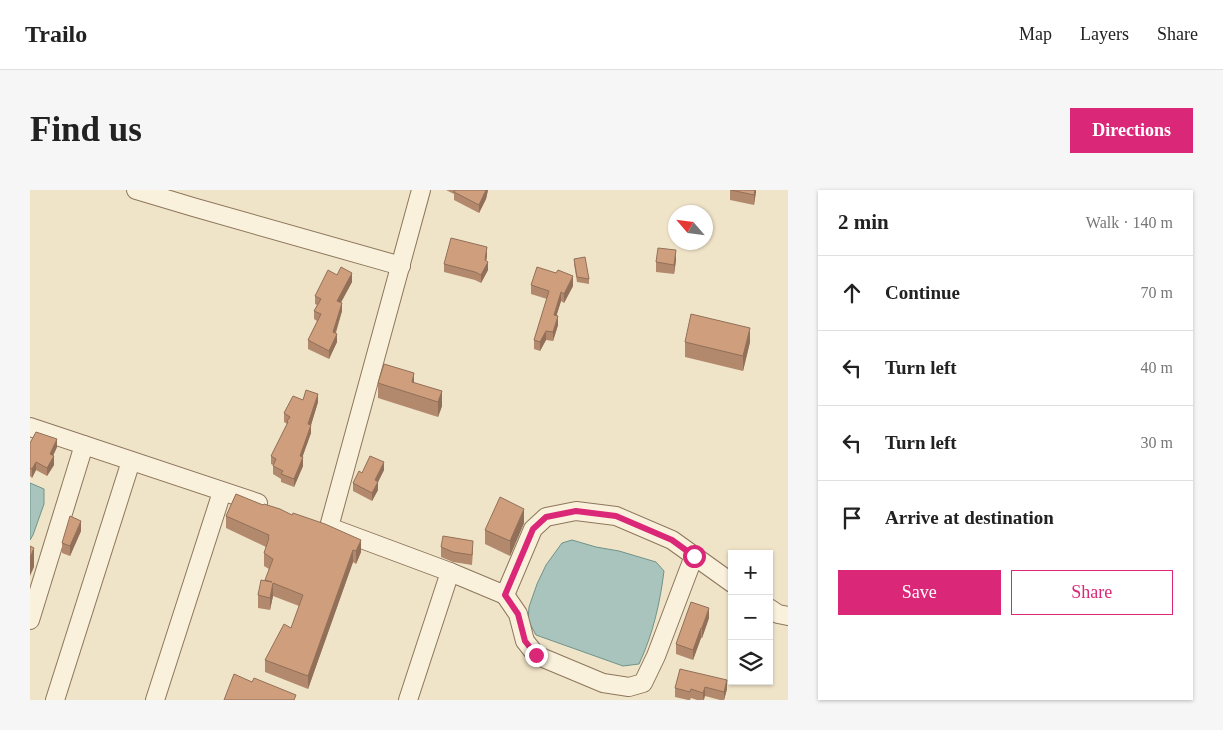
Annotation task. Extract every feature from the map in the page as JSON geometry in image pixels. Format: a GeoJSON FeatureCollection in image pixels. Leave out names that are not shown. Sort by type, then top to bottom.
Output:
{"type":"FeatureCollection","features":[{"type":"Feature","properties":{"kind":"street"},"geometry":{"type":"LineString","coordinates":[[136,190],[401,266]]}},
{"type":"Feature","properties":{"kind":"street"},"geometry":{"type":"LineString","coordinates":[[329,528],[421,190]]}},
{"type":"Feature","properties":{"kind":"street"},"geometry":{"type":"LineString","coordinates":[[30,427],[276,510]]}},
{"type":"Feature","properties":{"kind":"street"},"geometry":{"type":"LineString","coordinates":[[30,620],[84,445]]}},
{"type":"Feature","properties":{"kind":"street"},"geometry":{"type":"LineString","coordinates":[[54,700],[132,461]]}},
{"type":"Feature","properties":{"kind":"street"},"geometry":{"type":"LineString","coordinates":[[155,700],[222,492]]}},
{"type":"Feature","properties":{"kind":"street"},"geometry":{"type":"LineString","coordinates":[[505,595],[533,529],[546,517],[576,511],[616,516],[672,540],[728,580]]}},
{"type":"Feature","properties":{"kind":"street"},"geometry":{"type":"LineString","coordinates":[[311,522],[450,572],[505,595],[518,614],[525,641],[536,655],[603,683],[630,687],[643,683],[656,656],[694,556]]}},
{"type":"Feature","properties":{"kind":"street"},"geometry":{"type":"LineString","coordinates":[[408,700],[450,572]]}},
{"type":"Feature","properties":{"kind":"street"},"geometry":{"type":"LineString","coordinates":[[773,611],[788,616]]}},
{"type":"Feature","properties":{"kind":"water"},"geometry":{"type":"Polygon","coordinates":[[[30,483],[44,489],[44,504],[30,540],[30,483]]]}},
{"type":"Feature","properties":{"kind":"water"},"geometry":{"type":"Polygon","coordinates":[[[572,540],[656,562],[664,571],[655,618],[639,664],[623,666],[536,635],[528,620],[529,607],[537,584],[546,565],[562,543],[572,540]]]}},
{"type":"Feature","properties":{"kind":"building"},"geometry":{"type":"Polygon","coordinates":[[[455,190],[486,190],[479,205],[454,192],[455,190]]]}},
{"type":"Feature","properties":{"kind":"building"},"geometry":{"type":"Polygon","coordinates":[[[731,190],[755,190],[754,195],[731,190]]]}},
{"type":"Feature","properties":{"kind":"building"},"geometry":{"type":"Polygon","coordinates":[[[451,238],[487,247],[485,260],[488,262],[481,275],[444,264],[451,238]]]}},
{"type":"Feature","properties":{"kind":"building"},"geometry":{"type":"Polygon","coordinates":[[[658,248],[676,250],[674,265],[656,262],[658,248]]]}},
{"type":"Feature","properties":{"kind":"building"},"geometry":{"type":"Polygon","coordinates":[[[585,257],[589,279],[577,277],[574,259],[585,257]]]}},
{"type":"Feature","properties":{"kind":"building"},"geometry":{"type":"Polygon","coordinates":[[[341,267],[352,273],[337,301],[342,303],[333,332],[337,334],[329,351],[308,340],[321,314],[314,311],[321,299],[315,296],[328,270],[337,275],[341,267]]]}},
{"type":"Feature","properties":{"kind":"building"},"geometry":{"type":"Polygon","coordinates":[[[537,267],[556,273],[558,270],[573,276],[564,294],[561,292],[554,315],[558,316],[553,332],[546,331],[540,342],[534,340],[549,291],[531,285],[537,267]]]}},
{"type":"Feature","properties":{"kind":"building"},"geometry":{"type":"Polygon","coordinates":[[[691,314],[750,328],[743,356],[685,342],[691,314]]]}},
{"type":"Feature","properties":{"kind":"building"},"geometry":{"type":"Polygon","coordinates":[[[384,364],[414,373],[412,382],[442,391],[438,402],[378,383],[384,364]]]}},
{"type":"Feature","properties":{"kind":"building"},"geometry":{"type":"Polygon","coordinates":[[[306,390],[318,394],[308,424],[311,425],[300,456],[303,457],[294,479],[281,474],[283,471],[273,466],[276,459],[271,456],[290,417],[284,413],[293,396],[303,400],[306,390]]]}},
{"type":"Feature","properties":{"kind":"building"},"geometry":{"type":"Polygon","coordinates":[[[36,432],[57,439],[50,454],[54,456],[47,468],[36,462],[32,469],[30,468],[30,443],[36,432]]]}},
{"type":"Feature","properties":{"kind":"building"},"geometry":{"type":"Polygon","coordinates":[[[370,456],[384,462],[375,480],[378,482],[372,493],[353,483],[359,471],[362,473],[370,456]]]}},
{"type":"Feature","properties":{"kind":"building"},"geometry":{"type":"Polygon","coordinates":[[[236,494],[292,515],[293,513],[325,524],[361,540],[356,551],[353,550],[308,676],[265,660],[284,624],[291,628],[303,595],[273,583],[270,598],[258,595],[261,580],[272,582],[265,580],[273,559],[264,553],[269,535],[226,516],[236,494]]]}},
{"type":"Feature","properties":{"kind":"building"},"geometry":{"type":"Polygon","coordinates":[[[500,497],[524,509],[510,541],[485,530],[500,497]]]}},
{"type":"Feature","properties":{"kind":"building"},"geometry":{"type":"Polygon","coordinates":[[[70,516],[81,521],[70,546],[62,543],[70,516]]]}},
{"type":"Feature","properties":{"kind":"building"},"geometry":{"type":"Polygon","coordinates":[[[443,536],[473,541],[472,555],[453,552],[441,547],[443,536]]]}},
{"type":"Feature","properties":{"kind":"building"},"geometry":{"type":"Polygon","coordinates":[[[30,546],[34,548],[30,558],[30,546]]]}},
{"type":"Feature","properties":{"kind":"building"},"geometry":{"type":"Polygon","coordinates":[[[691,602],[709,608],[693,650],[676,644],[691,602]]]}},
{"type":"Feature","properties":{"kind":"building"},"geometry":{"type":"Polygon","coordinates":[[[680,669],[727,680],[724,692],[705,687],[703,693],[691,689],[690,692],[675,688],[680,669]]]}},
{"type":"Feature","properties":{"kind":"building"},"geometry":{"type":"Polygon","coordinates":[[[234,674],[252,682],[254,678],[296,695],[294,700],[224,700],[234,674]]]}},
{"type":"Feature","properties":{"kind":"route"},"geometry":{"type":"LineString","coordinates":[[536,655],[525,641],[518,614],[505,595],[533,529],[546,517],[576,511],[616,516],[672,540],[694,556]]}}]}
